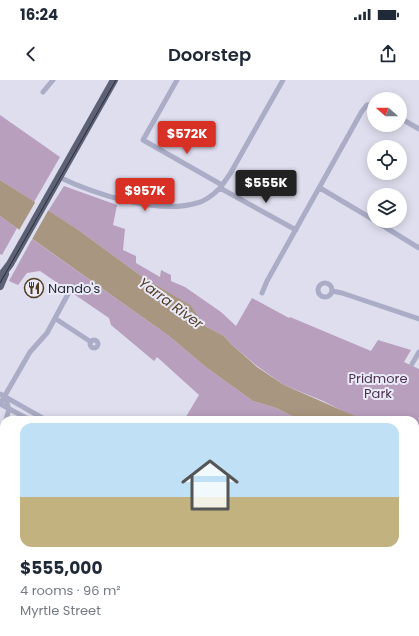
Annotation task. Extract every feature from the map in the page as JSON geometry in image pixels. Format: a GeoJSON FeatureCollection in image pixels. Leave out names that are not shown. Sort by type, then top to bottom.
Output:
{"type":"FeatureCollection","features":[{"type":"Feature","properties":{"kind":"main road"},"geometry":{"type":"LineString","coordinates":[[0,286],[10,264],[114,80]]}},
{"type":"Feature","properties":{"kind":"main road"},"geometry":{"type":"LineString","coordinates":[[0,277],[10,264]]}},
{"type":"Feature","properties":{"kind":"street"},"geometry":{"type":"LineString","coordinates":[[43,92],[53,80]]}},
{"type":"Feature","properties":{"kind":"street"},"geometry":{"type":"LineString","coordinates":[[177,80],[143,140],[296,230]]}},
{"type":"Feature","properties":{"kind":"street"},"geometry":{"type":"LineString","coordinates":[[57,181],[119,200],[167,206],[198,203],[212,195],[221,187],[283,80]]}},
{"type":"Feature","properties":{"kind":"street"},"geometry":{"type":"LineString","coordinates":[[262,293],[367,106]]}},
{"type":"Feature","properties":{"kind":"street"},"geometry":{"type":"LineString","coordinates":[[407,122],[419,129]]}},
{"type":"Feature","properties":{"kind":"street"},"geometry":{"type":"LineString","coordinates":[[320,188],[367,217]]}},
{"type":"Feature","properties":{"kind":"street"},"geometry":{"type":"LineString","coordinates":[[386,228],[419,248]]}},
{"type":"Feature","properties":{"kind":"street"},"geometry":{"type":"LineString","coordinates":[[332,292],[342,293],[419,319]]}},
{"type":"Feature","properties":{"kind":"street"},"geometry":{"type":"LineString","coordinates":[[24,408],[21,415],[9,409],[0,404],[2,396],[30,352],[45,337],[56,319],[68,294]]}},
{"type":"Feature","properties":{"kind":"street"},"geometry":{"type":"LineString","coordinates":[[56,319],[91,342]]}},
{"type":"Feature","properties":{"kind":"street"},"geometry":{"type":"LineString","coordinates":[[412,364],[419,352]]}},
{"type":"Feature","properties":{"kind":"street"},"geometry":{"type":"LineString","coordinates":[[2,396],[36,416]]}},
{"type":"Feature","properties":{"kind":"street"},"geometry":{"type":"LineString","coordinates":[[2,396],[9,409],[7,416]]}},
{"type":"Feature","properties":{"kind":"green space"},"geometry":{"type":"Polygon","coordinates":[[[0,115],[60,157],[34,202],[0,180],[0,115]]]}},
{"type":"Feature","properties":{"kind":"green space","name":"Pridmore Park"},"geometry":{"type":"Polygon","coordinates":[[[64,186],[117,205],[113,225],[125,229],[123,250],[136,256],[136,263],[160,277],[161,270],[171,275],[171,281],[185,287],[221,312],[236,326],[252,298],[289,318],[290,317],[371,351],[378,340],[411,350],[404,362],[419,369],[419,416],[353,416],[323,401],[284,385],[257,366],[231,344],[224,336],[205,326],[189,305],[144,278],[77,229],[48,211],[64,186]]]}},
{"type":"Feature","properties":{"kind":"green space"},"geometry":{"type":"Polygon","coordinates":[[[0,216],[17,228],[2,255],[0,254],[0,216]]]}},
{"type":"Feature","properties":{"kind":"green space"},"geometry":{"type":"Polygon","coordinates":[[[32,239],[169,336],[207,368],[253,401],[276,408],[292,416],[186,416],[199,395],[157,357],[154,361],[111,325],[109,318],[40,271],[27,273],[18,285],[9,281],[32,239]]]}},
{"type":"Feature","properties":{"kind":"water","name":"Yarra River"},"geometry":{"type":"Polygon","coordinates":[[[0,180],[77,229],[144,278],[190,305],[205,326],[224,336],[257,367],[284,385],[355,416],[292,416],[276,408],[253,401],[207,368],[169,336],[0,216],[0,180]]]}},
{"type":"Feature","properties":{"kind":"pier"},"geometry":{"type":"Polygon","coordinates":[[[36,201],[49,209],[31,241],[18,232],[36,201]]]}},
{"type":"Feature","properties":{"kind":"tram line"},"geometry":{"type":"LineString","coordinates":[[0,283],[116,80]]}},
{"type":"Feature","properties":{"kind":"place","name":"Nando's"},"geometry":{"type":"Point","coordinates":[34,288]}}]}
